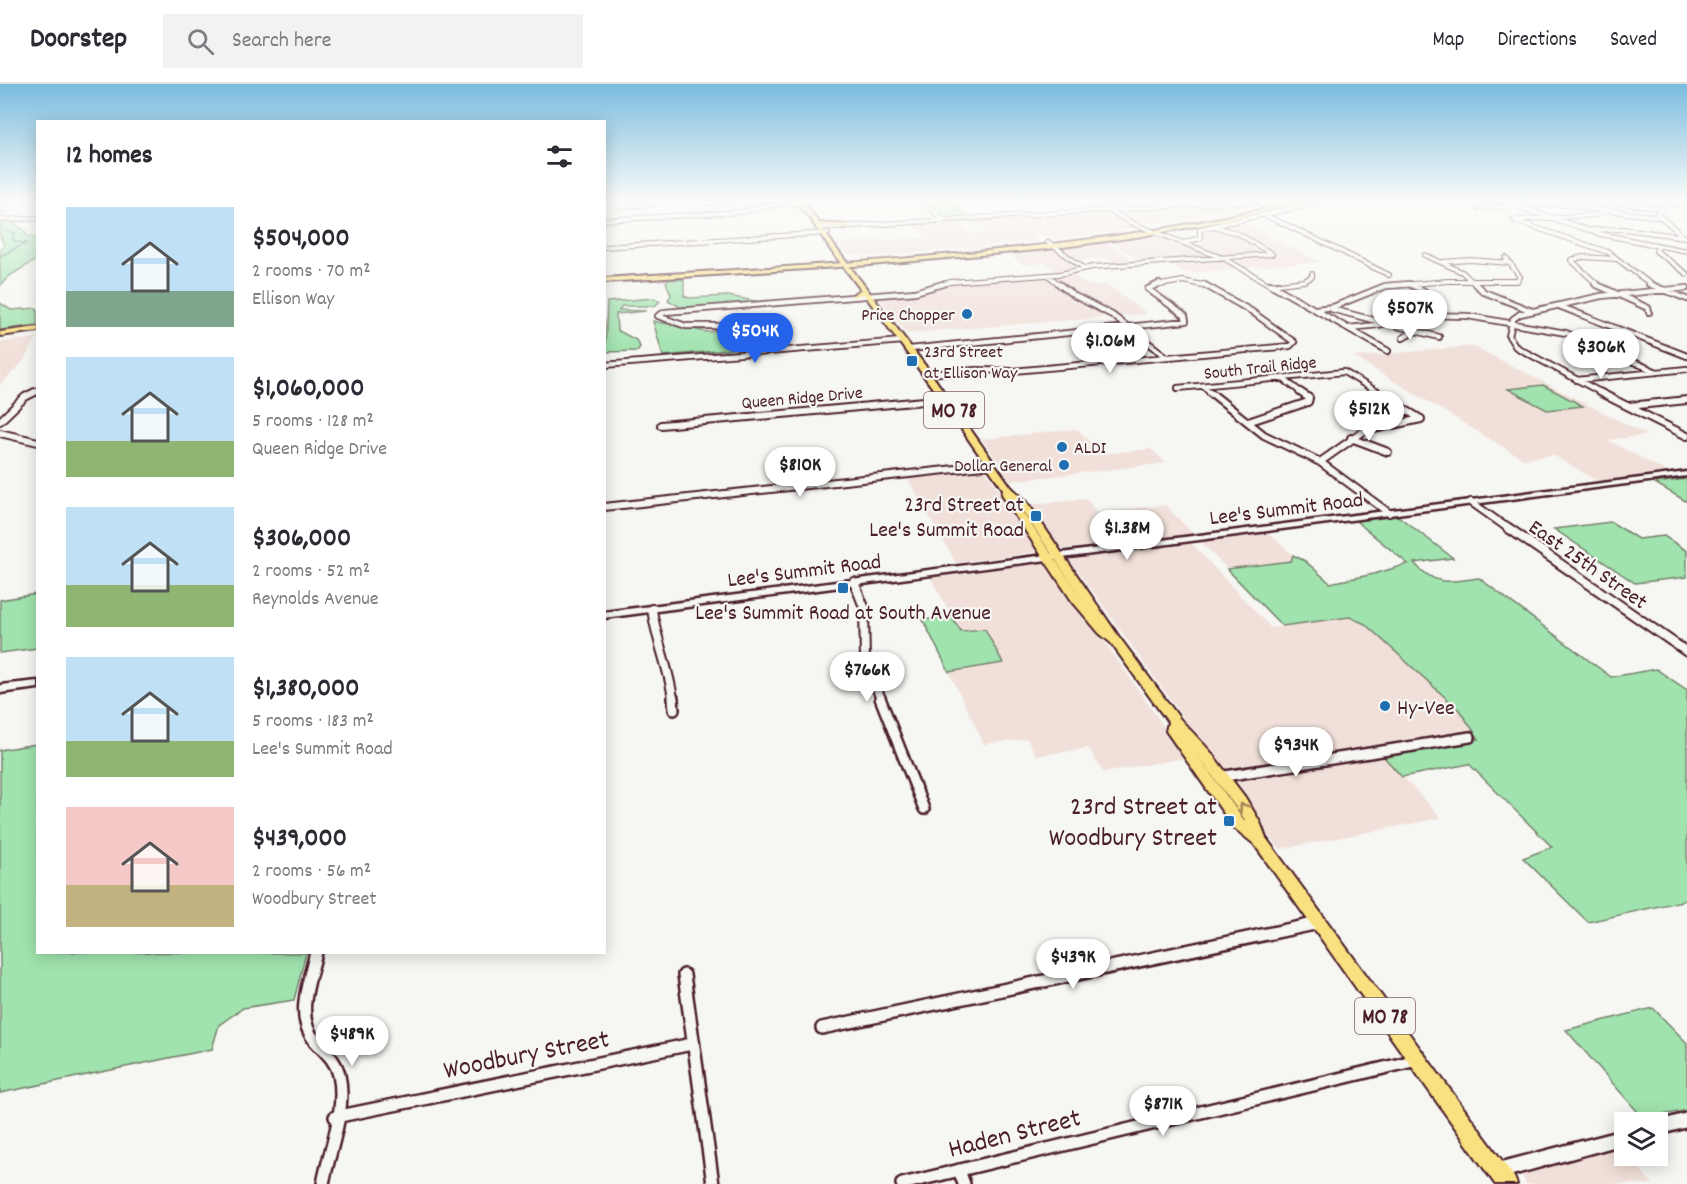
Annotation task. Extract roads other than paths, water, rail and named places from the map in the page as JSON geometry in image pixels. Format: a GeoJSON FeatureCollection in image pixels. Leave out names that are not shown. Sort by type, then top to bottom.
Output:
{"type":"FeatureCollection","features":[{"type":"Feature","properties":{"kind":"highway"},"geometry":{"type":"LineString","coordinates":[[606,279],[822,264],[844,259],[955,251]]}},
{"type":"Feature","properties":{"kind":"highway"},"geometry":{"type":"LineString","coordinates":[[822,264],[853,271],[863,264],[880,261],[981,251]]}},
{"type":"Feature","properties":{"kind":"highway"},"geometry":{"type":"LineString","coordinates":[[844,259],[880,261]]}},
{"type":"Feature","properties":{"kind":"highway"},"geometry":{"type":"LineString","coordinates":[[0,333],[36,328]]}},
{"type":"Feature","properties":{"kind":"main road","name":"MO 78"},"geometry":{"type":"LineString","coordinates":[[838,251],[946,399],[1008,489],[1023,504],[1105,634],[1115,640],[1174,722],[1173,731],[1214,778],[1239,824],[1259,840],[1503,1178]]}},
{"type":"Feature","properties":{"kind":"main road"},"geometry":{"type":"LineString","coordinates":[[854,296],[868,294]]}},
{"type":"Feature","properties":{"kind":"main road","name":"Lee's Summit Road"},"geometry":{"type":"LineString","coordinates":[[606,615],[1687,474]]}},
{"type":"Feature","properties":{"kind":"main road"},"geometry":{"type":"LineString","coordinates":[[0,689],[36,684]]}},
{"type":"Feature","properties":{"kind":"street"},"geometry":{"type":"LineString","coordinates":[[1061,251],[1084,268]]}},
{"type":"Feature","properties":{"kind":"street"},"geometry":{"type":"LineString","coordinates":[[1205,251],[1225,259],[1388,351]]}},
{"type":"Feature","properties":{"kind":"street"},"geometry":{"type":"LineString","coordinates":[[868,294],[915,292],[950,282],[1048,275],[1084,268],[1266,256],[1272,253],[1269,251]]}},
{"type":"Feature","properties":{"kind":"street"},"geometry":{"type":"LineString","coordinates":[[1339,251],[1389,275]]}},
{"type":"Feature","properties":{"kind":"street"},"geometry":{"type":"LineString","coordinates":[[1605,251],[1646,283],[1687,299]]}},
{"type":"Feature","properties":{"kind":"street"},"geometry":{"type":"LineString","coordinates":[[1656,251],[1687,274]]}},
{"type":"Feature","properties":{"kind":"street"},"geometry":{"type":"LineString","coordinates":[[1425,255],[1462,272],[1470,282],[1489,295],[1533,311]]}},
{"type":"Feature","properties":{"kind":"street"},"geometry":{"type":"LineString","coordinates":[[1618,260],[1583,257],[1571,260],[1595,285],[1648,308],[1649,312]]}},
{"type":"Feature","properties":{"kind":"street"},"geometry":{"type":"LineString","coordinates":[[1314,310],[1329,308],[1378,288],[1410,284],[1503,283],[1518,280],[1520,277],[1506,258]]}},
{"type":"Feature","properties":{"kind":"street"},"geometry":{"type":"LineString","coordinates":[[1442,262],[1470,260],[1510,263]]}},
{"type":"Feature","properties":{"kind":"street"},"geometry":{"type":"LineString","coordinates":[[1270,285],[1304,281],[1312,277],[1312,274]]}},
{"type":"Feature","properties":{"kind":"street"},"geometry":{"type":"LineString","coordinates":[[1048,275],[1073,295],[1083,298],[1131,328],[1167,357]]}},
{"type":"Feature","properties":{"kind":"street"},"geometry":{"type":"LineString","coordinates":[[910,350],[1186,321],[1185,316],[1148,289],[1151,286],[1188,282],[1201,284],[1294,342],[1290,346],[1013,371],[976,370],[928,374]]}},
{"type":"Feature","properties":{"kind":"street"},"geometry":{"type":"LineString","coordinates":[[1410,284],[1424,291]]}},
{"type":"Feature","properties":{"kind":"street"},"geometry":{"type":"LineString","coordinates":[[1687,288],[1615,294],[1533,311],[1516,316],[1509,336],[1516,347],[1687,436]]}},
{"type":"Feature","properties":{"kind":"street"},"geometry":{"type":"LineString","coordinates":[[745,326],[710,329],[664,320],[658,316],[665,312],[854,296]]}},
{"type":"Feature","properties":{"kind":"street"},"geometry":{"type":"LineString","coordinates":[[1557,305],[1687,356]]}},
{"type":"Feature","properties":{"kind":"street"},"geometry":{"type":"LineString","coordinates":[[1329,308],[1439,337]]}},
{"type":"Feature","properties":{"kind":"street"},"geometry":{"type":"LineString","coordinates":[[1347,328],[1387,324],[1410,316],[1441,314],[1512,323],[1566,333],[1656,372]]}},
{"type":"Feature","properties":{"kind":"street"},"geometry":{"type":"LineString","coordinates":[[1403,338],[1415,331]]}},
{"type":"Feature","properties":{"kind":"street"},"geometry":{"type":"LineString","coordinates":[[1433,336],[1446,333]]}},
{"type":"Feature","properties":{"kind":"street"},"geometry":{"type":"LineString","coordinates":[[606,365],[903,341]]}},
{"type":"Feature","properties":{"kind":"street"},"geometry":{"type":"LineString","coordinates":[[1588,350],[1606,349]]}},
{"type":"Feature","properties":{"kind":"street"},"geometry":{"type":"LineString","coordinates":[[1576,380],[1687,369]]}},
{"type":"Feature","properties":{"kind":"street","name":"South Trail Ridge"},"geometry":{"type":"LineString","coordinates":[[1178,388],[1344,372],[1421,419],[1360,432],[1351,438]]}},
{"type":"Feature","properties":{"kind":"street"},"geometry":{"type":"LineString","coordinates":[[1248,422],[1308,402],[1309,398],[1282,378]]}},
{"type":"Feature","properties":{"kind":"street"},"geometry":{"type":"LineString","coordinates":[[1203,386],[1273,440],[1320,462],[1389,513]]}},
{"type":"Feature","properties":{"kind":"street"},"geometry":{"type":"LineString","coordinates":[[0,421],[20,402],[36,391]]}},
{"type":"Feature","properties":{"kind":"street","name":"Queen Ridge Drive"},"geometry":{"type":"LineString","coordinates":[[661,425],[946,399]]}},
{"type":"Feature","properties":{"kind":"street"},"geometry":{"type":"LineString","coordinates":[[1628,406],[1687,400]]}},
{"type":"Feature","properties":{"kind":"street"},"geometry":{"type":"LineString","coordinates":[[0,432],[36,441]]}},
{"type":"Feature","properties":{"kind":"street"},"geometry":{"type":"LineString","coordinates":[[1320,462],[1335,455],[1351,438],[1388,452]]}},
{"type":"Feature","properties":{"kind":"street"},"geometry":{"type":"LineString","coordinates":[[606,507],[992,465]]}},
{"type":"Feature","properties":{"kind":"street","name":"East 25th Street"},"geometry":{"type":"LineString","coordinates":[[1471,502],[1687,652]]}},
{"type":"Feature","properties":{"kind":"street"},"geometry":{"type":"LineString","coordinates":[[854,582],[864,607],[865,660],[924,809]]}},
{"type":"Feature","properties":{"kind":"street"},"geometry":{"type":"LineString","coordinates":[[652,609],[656,638],[670,676],[674,710]]}},
{"type":"Feature","properties":{"kind":"street"},"geometry":{"type":"LineString","coordinates":[[1214,778],[1470,737]]}},
{"type":"Feature","properties":{"kind":"street"},"geometry":{"type":"LineString","coordinates":[[822,1028],[1319,923]]}},
{"type":"Feature","properties":{"kind":"street"},"geometry":{"type":"LineString","coordinates":[[316,954],[304,1004],[305,1017],[310,1033],[332,1059],[339,1075],[340,1093],[322,1184]]}},
{"type":"Feature","properties":{"kind":"street"},"geometry":{"type":"LineString","coordinates":[[684,975],[713,1184]]}},
{"type":"Feature","properties":{"kind":"street","name":"Woodbury Street"},"geometry":{"type":"LineString","coordinates":[[335,1117],[692,1044]]}},
{"type":"Feature","properties":{"kind":"street","name":"Haden Street"},"geometry":{"type":"LineString","coordinates":[[902,1184],[1417,1060]]}},
{"type":"Feature","properties":{"kind":"street"},"geometry":{"type":"LineString","coordinates":[[1668,1125],[1687,1120]]}},
{"type":"Feature","properties":{"kind":"street"},"geometry":{"type":"LineString","coordinates":[[1503,1178],[1614,1140]]}},
{"type":"Feature","properties":{"kind":"street"},"geometry":{"type":"LineString","coordinates":[[959,1170],[964,1184]]}},
{"type":"Feature","properties":{"kind":"waterway"},"geometry":{"type":"LineString","coordinates":[[0,256],[10,251]]}},
{"type":"Feature","properties":{"kind":"place","name":"Price Chopper"},"geometry":{"type":"Point","coordinates":[967,314]}},
{"type":"Feature","properties":{"kind":"place","name":"23rd Street at Ellison Way"},"geometry":{"type":"Point","coordinates":[912,361]}},
{"type":"Feature","properties":{"kind":"place","name":"ALDI"},"geometry":{"type":"Point","coordinates":[1062,447]}},
{"type":"Feature","properties":{"kind":"place","name":"Dollar General"},"geometry":{"type":"Point","coordinates":[1064,465]}},
{"type":"Feature","properties":{"kind":"place","name":"23rd Street at Lee's Summit Road"},"geometry":{"type":"Point","coordinates":[1036,516]}},
{"type":"Feature","properties":{"kind":"place","name":"Lee's Summit Road at South Avenue"},"geometry":{"type":"Point","coordinates":[843,588]}},
{"type":"Feature","properties":{"kind":"place","name":"Hy-Vee"},"geometry":{"type":"Point","coordinates":[1385,706]}},
{"type":"Feature","properties":{"kind":"place","name":"23rd Street at Woodbury Street"},"geometry":{"type":"Point","coordinates":[1229,821]}}]}
